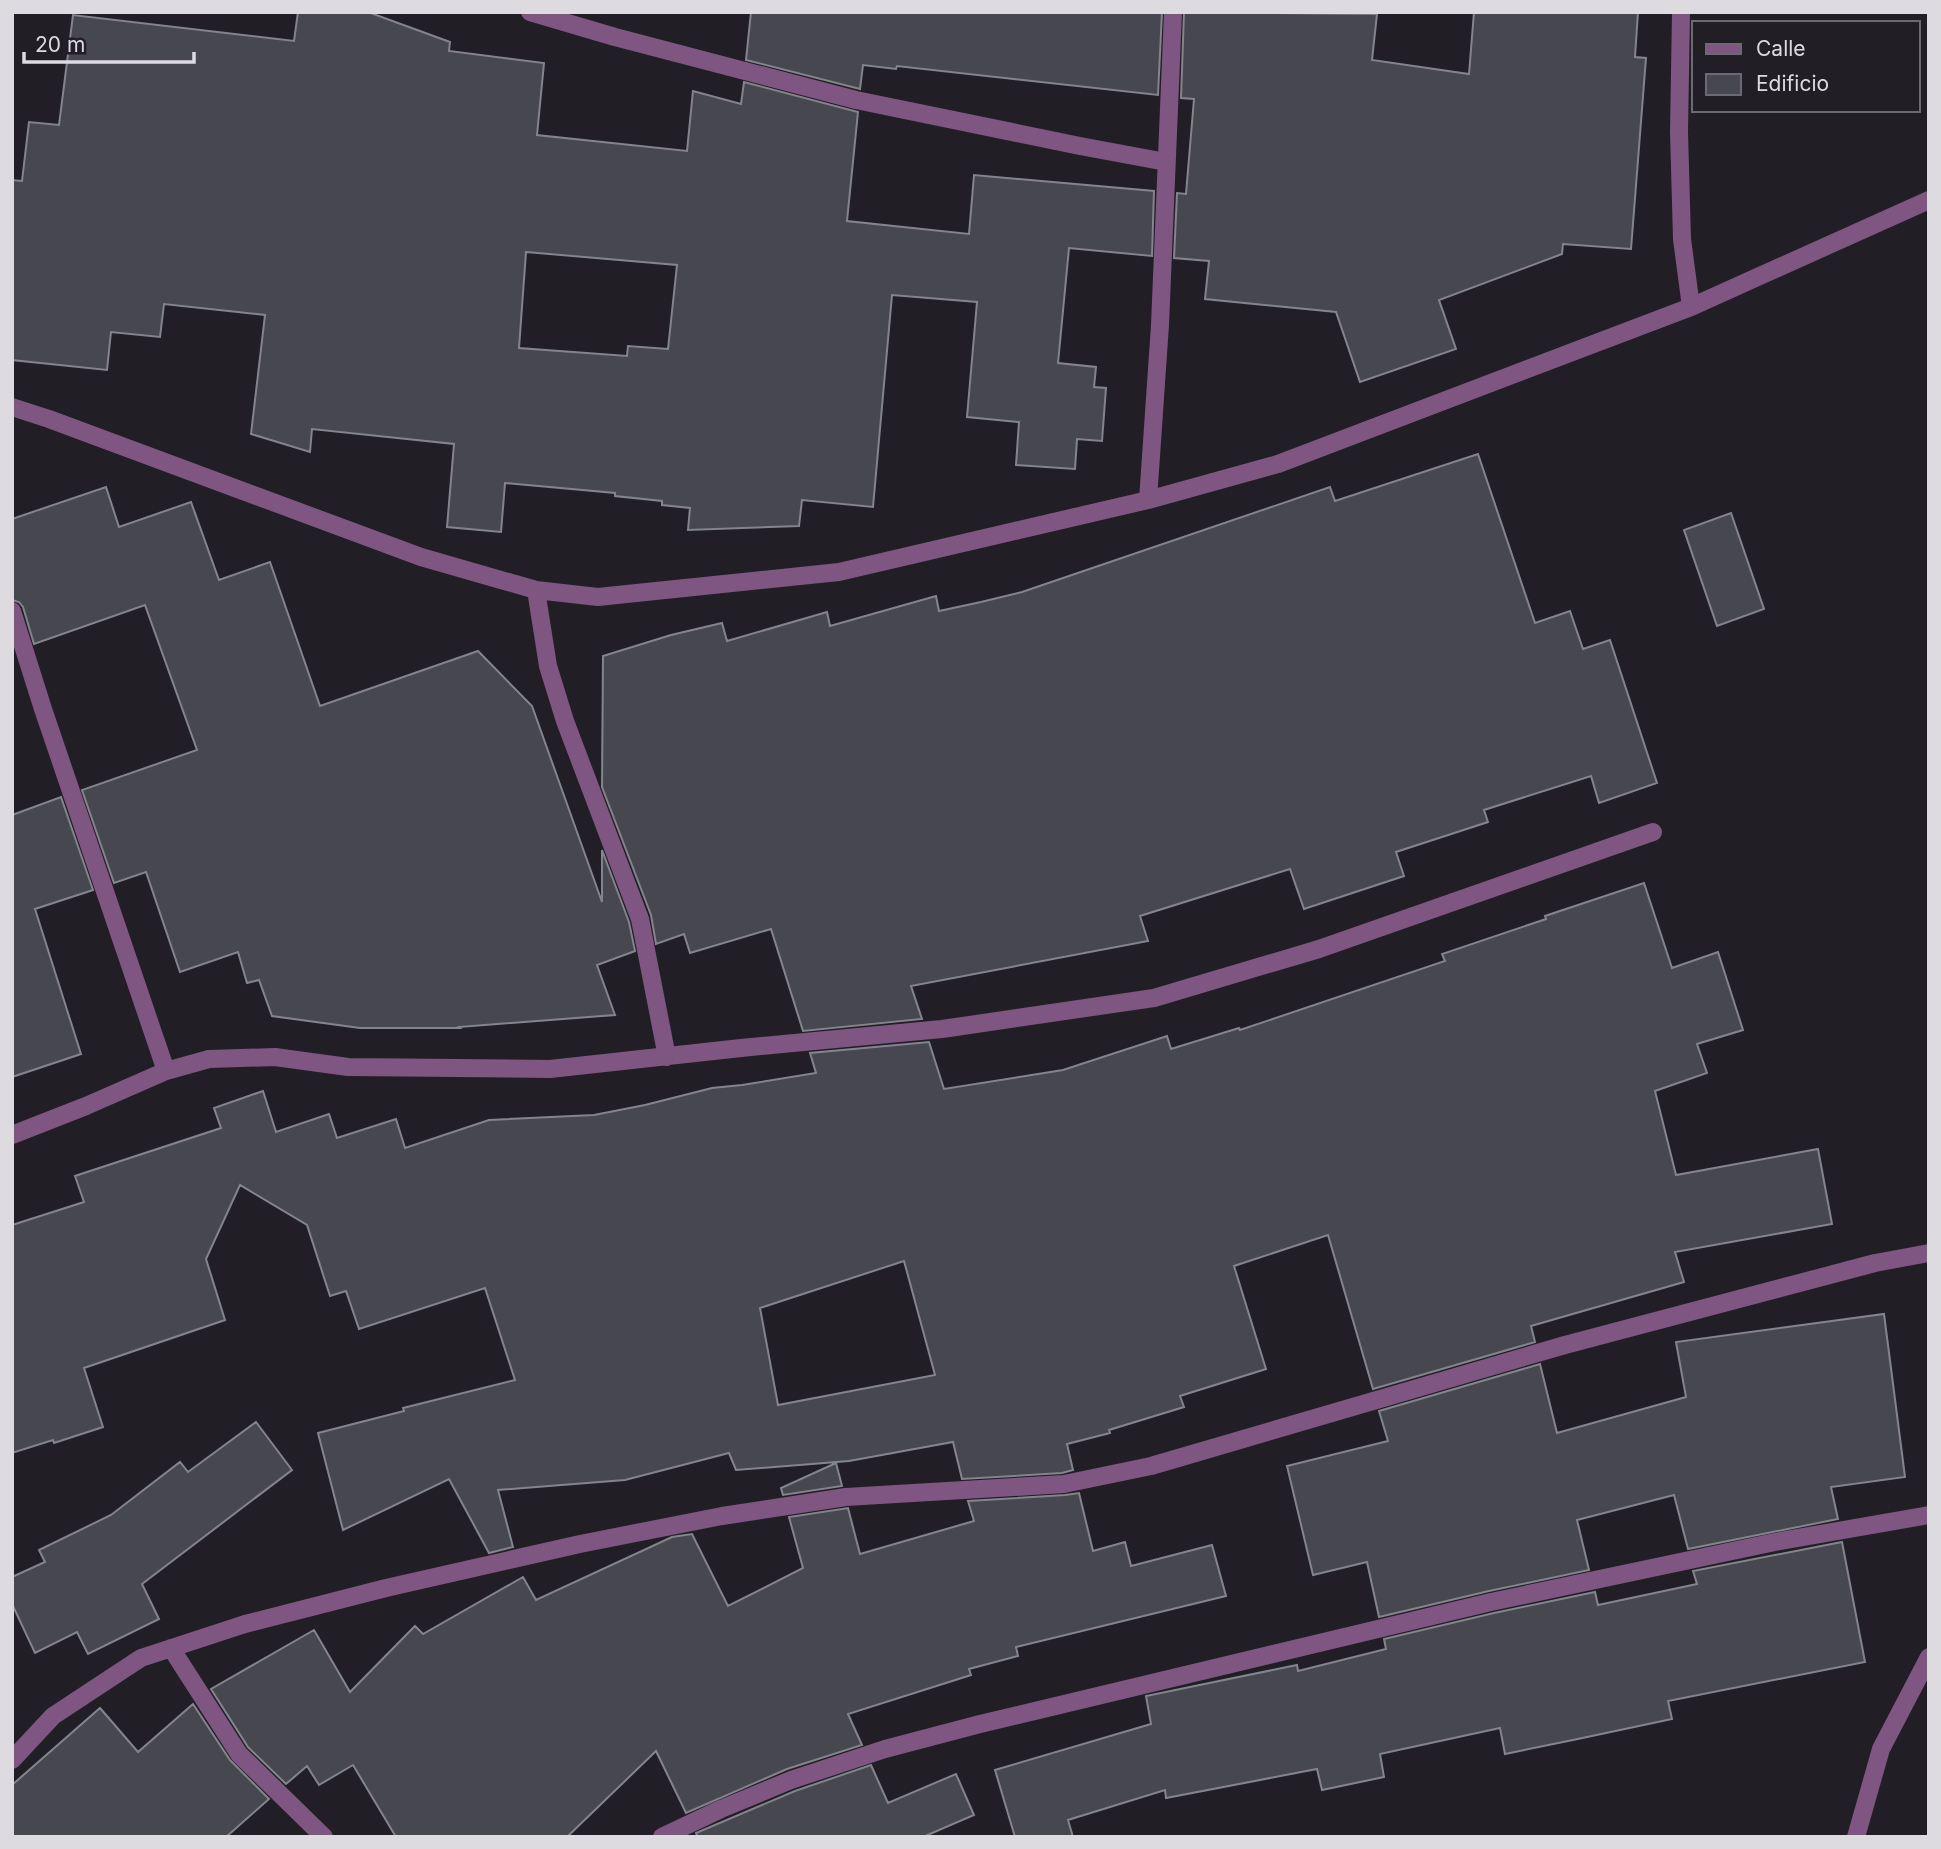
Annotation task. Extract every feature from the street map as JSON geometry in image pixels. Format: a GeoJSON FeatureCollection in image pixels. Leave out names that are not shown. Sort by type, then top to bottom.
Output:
{"type":"FeatureCollection","features":[{"type":"Feature","properties":{"kind":"street"},"geometry":{"type":"LineString","coordinates":[[530,12],[856,100],[1166,162]]}},
{"type":"Feature","properties":{"kind":"street"},"geometry":{"type":"LineString","coordinates":[[1148,500],[1160,325],[1173,12]]}},
{"type":"Feature","properties":{"kind":"street"},"geometry":{"type":"LineString","coordinates":[[1681,12],[1679,132],[1682,239],[1691,307]]}},
{"type":"Feature","properties":{"kind":"street"},"geometry":{"type":"LineString","coordinates":[[12,407],[421,557],[536,590],[598,597],[839,572],[1148,500],[1278,464],[1691,307],[1929,200]]}},
{"type":"Feature","properties":{"kind":"street"},"geometry":{"type":"LineString","coordinates":[[536,590],[548,666],[565,720],[640,919],[667,1057]]}},
{"type":"Feature","properties":{"kind":"street"},"geometry":{"type":"LineString","coordinates":[[12,611],[166,1071]]}},
{"type":"Feature","properties":{"kind":"street"},"geometry":{"type":"LineString","coordinates":[[12,1135],[166,1071],[209,1059],[275,1057],[348,1068],[550,1069],[942,1029],[1154,998],[1319,949],[1653,832]]}},
{"type":"Feature","properties":{"kind":"street"},"geometry":{"type":"LineString","coordinates":[[12,1760],[53,1716],[141,1658],[245,1624],[386,1588],[722,1516],[846,1497],[1064,1484],[1151,1466],[1565,1345],[1875,1263],[1929,1253]]}},
{"type":"Feature","properties":{"kind":"street"},"geometry":{"type":"LineString","coordinates":[[662,1837],[791,1780],[885,1749],[968,1727],[1491,1602],[1775,1542],[1929,1515]]}},
{"type":"Feature","properties":{"kind":"street"},"geometry":{"type":"LineString","coordinates":[[171,1648],[239,1754],[324,1837]]}},
{"type":"Feature","properties":{"kind":"street"},"geometry":{"type":"LineString","coordinates":[[1856,1837],[1881,1749],[1929,1657]]}},
{"type":"Feature","properties":{"kind":"building"},"geometry":{"type":"Polygon","coordinates":[[[298,12],[368,12],[450,42],[449,51],[544,63],[537,135],[687,151],[693,91],[741,104],[744,82],[858,112],[847,221],[969,234],[974,175],[1154,191],[1152,256],[1069,248],[1058,363],[1096,367],[1094,387],[1106,388],[1102,441],[1077,439],[1075,469],[1016,465],[1019,422],[967,417],[977,302],[892,295],[873,507],[802,500],[799,526],[688,530],[690,508],[662,505],[662,501],[615,496],[615,493],[505,483],[501,532],[447,527],[454,444],[312,429],[310,452],[251,434],[265,315],[164,304],[160,337],[111,332],[107,370],[12,360],[12,180],[22,181],[29,122],[59,125],[73,15],[294,41],[298,12]],[[526,252],[519,348],[627,356],[628,346],[668,349],[677,265],[526,252]]]}},
{"type":"Feature","properties":{"kind":"building"},"geometry":{"type":"Polygon","coordinates":[[[751,12],[1162,12],[1158,95],[897,66],[896,69],[863,65],[860,89],[746,60],[751,12]]]}},
{"type":"Feature","properties":{"kind":"building"},"geometry":{"type":"Polygon","coordinates":[[[1184,12],[1377,14],[1372,60],[1469,74],[1474,12],[1638,12],[1635,57],[1646,58],[1631,249],[1563,244],[1562,254],[1439,300],[1456,349],[1360,382],[1336,312],[1205,299],[1209,261],[1174,258],[1177,193],[1186,194],[1194,99],[1181,98],[1184,12]]]}},
{"type":"Feature","properties":{"kind":"building"},"geometry":{"type":"Polygon","coordinates":[[[1478,454],[1535,623],[1570,611],[1583,649],[1610,640],[1657,783],[1599,803],[1591,776],[1484,810],[1488,822],[1396,852],[1404,876],[1304,909],[1290,869],[1140,916],[1148,941],[911,986],[922,1019],[803,1031],[771,929],[690,953],[684,934],[656,944],[651,915],[602,787],[603,656],[722,623],[727,641],[827,612],[830,626],[936,596],[939,611],[981,602],[1022,592],[1330,487],[1335,501],[1478,454]]]}},
{"type":"Feature","properties":{"kind":"building"},"geometry":{"type":"Polygon","coordinates":[[[106,487],[119,527],[191,502],[219,580],[270,562],[320,706],[478,651],[532,706],[602,902],[602,850],[629,922],[635,951],[597,965],[615,1015],[460,1028],[360,1028],[272,1016],[259,980],[247,983],[238,952],[180,972],[146,872],[114,883],[82,790],[197,750],[145,605],[34,644],[23,607],[12,600],[12,519],[106,487]]]}},
{"type":"Feature","properties":{"kind":"building"},"geometry":{"type":"Polygon","coordinates":[[[1731,513],[1764,609],[1717,626],[1684,530],[1731,513]]]}},
{"type":"Feature","properties":{"kind":"building"},"geometry":{"type":"Polygon","coordinates":[[[61,797],[93,890],[35,909],[81,1054],[12,1077],[12,815],[61,797]]]}},
{"type":"Feature","properties":{"kind":"building"},"geometry":{"type":"Polygon","coordinates":[[[1644,883],[1672,968],[1718,952],[1743,1030],[1697,1044],[1707,1073],[1655,1091],[1676,1175],[1818,1149],[1832,1224],[1675,1252],[1684,1282],[1531,1326],[1535,1342],[1373,1389],[1328,1235],[1234,1266],[1266,1369],[1180,1396],[1184,1407],[1109,1430],[1110,1433],[1067,1444],[1073,1470],[1062,1473],[962,1479],[953,1442],[849,1461],[736,1470],[729,1453],[625,1480],[498,1490],[513,1547],[489,1553],[449,1479],[343,1530],[318,1433],[515,1380],[485,1288],[359,1329],[346,1291],[330,1296],[307,1225],[240,1185],[206,1259],[225,1320],[84,1368],[103,1427],[12,1453],[12,1225],[84,1202],[75,1176],[221,1128],[214,1108],[263,1091],[276,1132],[329,1114],[337,1138],[396,1119],[405,1148],[489,1120],[594,1115],[712,1088],[816,1073],[810,1053],[929,1042],[944,1089],[1063,1070],[1167,1036],[1171,1049],[1239,1028],[1240,1030],[1445,961],[1442,954],[1546,919],[1545,916],[1644,883]],[[904,1261],[760,1308],[778,1405],[935,1375],[904,1261]]]}},
{"type":"Feature","properties":{"kind":"building"},"geometry":{"type":"Polygon","coordinates":[[[1884,1314],[1905,1477],[1831,1487],[1838,1519],[1688,1549],[1674,1495],[1577,1520],[1589,1570],[1379,1617],[1367,1562],[1313,1575],[1287,1466],[1388,1441],[1379,1411],[1540,1364],[1557,1433],[1686,1397],[1676,1342],[1884,1314]]]}},
{"type":"Feature","properties":{"kind":"building"},"geometry":{"type":"Polygon","coordinates":[[[256,1422],[292,1470],[142,1584],[159,1619],[88,1654],[77,1632],[35,1653],[12,1604],[12,1577],[45,1562],[39,1550],[111,1515],[180,1462],[188,1472],[256,1422]]]}},
{"type":"Feature","properties":{"kind":"building"},"geometry":{"type":"Polygon","coordinates":[[[836,1463],[842,1486],[783,1495],[781,1488],[836,1463]]]}},
{"type":"Feature","properties":{"kind":"building"},"geometry":{"type":"Polygon","coordinates":[[[1079,1493],[1093,1551],[1125,1542],[1131,1566],[1212,1545],[1226,1596],[1016,1647],[1018,1656],[969,1669],[971,1675],[848,1714],[862,1745],[787,1769],[686,1813],[656,1751],[567,1837],[396,1837],[353,1765],[319,1785],[307,1766],[286,1784],[248,1747],[211,1689],[314,1630],[350,1692],[415,1626],[423,1634],[523,1577],[536,1600],[672,1537],[692,1534],[728,1606],[803,1568],[789,1517],[848,1508],[860,1554],[974,1521],[968,1501],[1079,1493]]]}},
{"type":"Feature","properties":{"kind":"building"},"geometry":{"type":"Polygon","coordinates":[[[1842,1542],[1865,1662],[1668,1701],[1672,1719],[1505,1754],[1500,1728],[1380,1754],[1384,1777],[1322,1790],[1317,1769],[1166,1798],[1165,1790],[1068,1820],[1073,1837],[1015,1837],[995,1770],[1151,1724],[1146,1696],[1297,1665],[1298,1671],[1386,1649],[1384,1639],[1595,1592],[1598,1605],[1697,1584],[1693,1571],[1842,1542]]]}},
{"type":"Feature","properties":{"kind":"building"},"geometry":{"type":"Polygon","coordinates":[[[193,1704],[230,1760],[269,1799],[226,1837],[12,1837],[12,1785],[100,1708],[138,1752],[193,1704]]]}},
{"type":"Feature","properties":{"kind":"building"},"geometry":{"type":"Polygon","coordinates":[[[871,1765],[888,1803],[956,1774],[974,1815],[923,1837],[698,1837],[696,1833],[795,1791],[871,1765]]]}}]}
